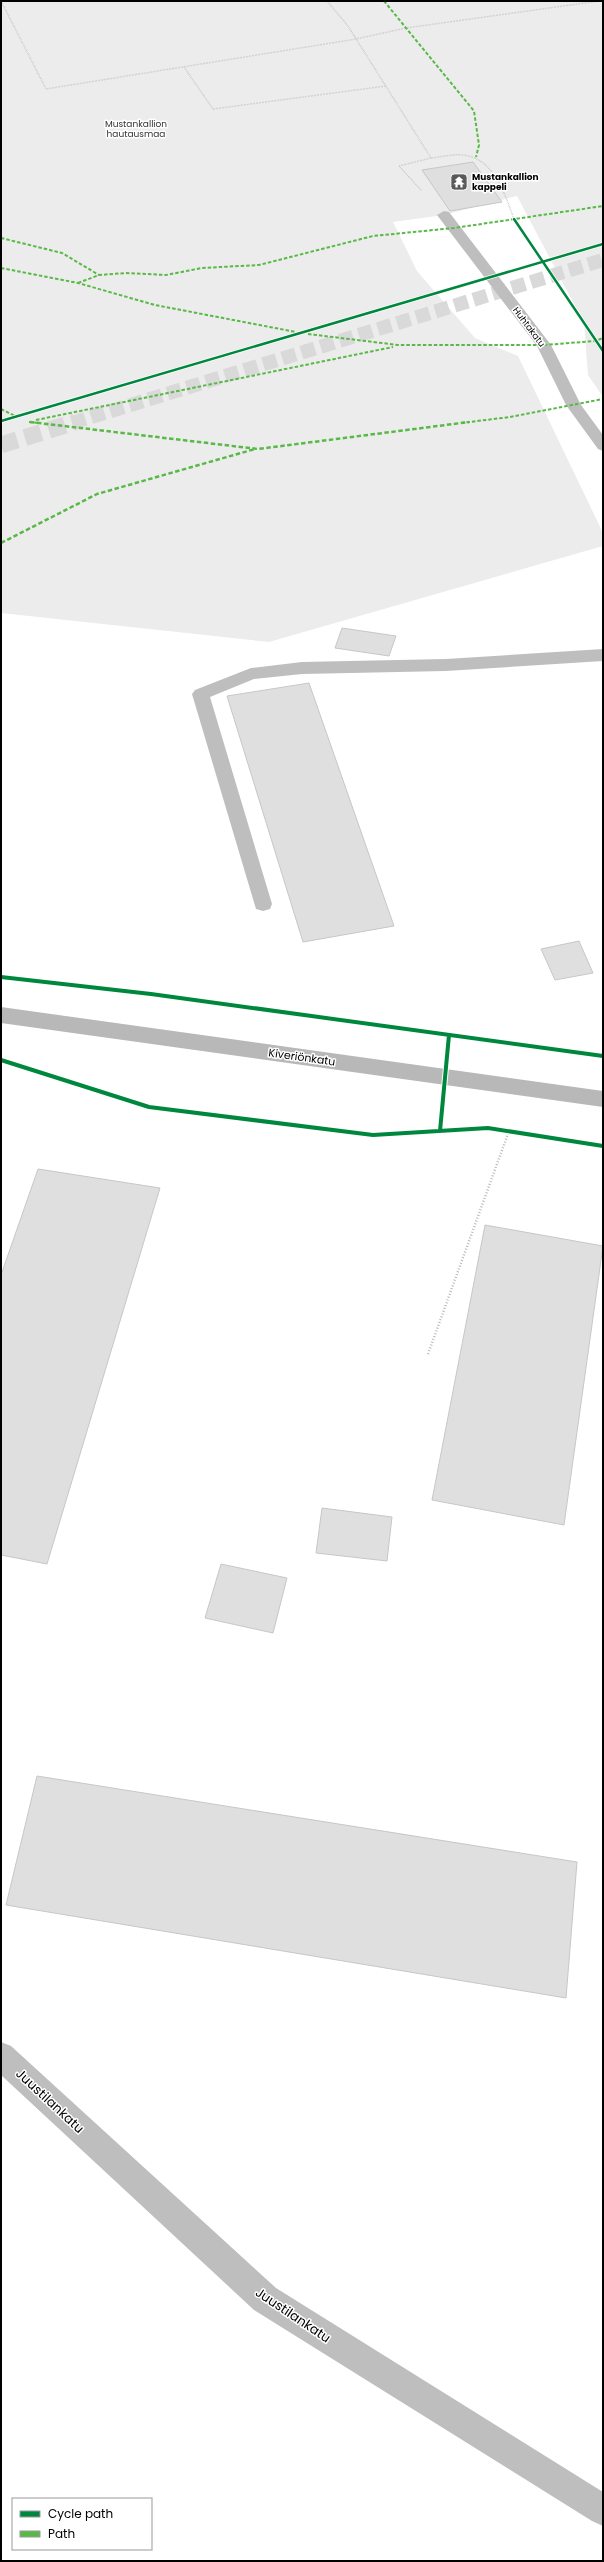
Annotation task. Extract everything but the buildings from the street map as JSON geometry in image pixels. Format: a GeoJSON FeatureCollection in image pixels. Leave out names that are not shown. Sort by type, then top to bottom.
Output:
{"type":"FeatureCollection","features":[{"type":"Feature","properties":{"kind":"street","name":"Huhtakatu"},"geometry":{"type":"LineString","coordinates":[[444,215],[544,346],[574,405],[603,446]]}},
{"type":"Feature","properties":{"kind":"street"},"geometry":{"type":"LineString","coordinates":[[262,904],[201,694],[251,674],[302,668],[446,665],[603,654]]}},
{"type":"Feature","properties":{"kind":"street","name":"Kiveriönkatu"},"geometry":{"type":"LineString","coordinates":[[1,1015],[603,1099]]}},
{"type":"Feature","properties":{"kind":"street","name":"Juustilankatu"},"geometry":{"type":"LineString","coordinates":[[1,2056],[265,2299],[603,2510]]}},
{"type":"Feature","properties":{"kind":"path"},"geometry":{"type":"LineString","coordinates":[[1,1],[46,89],[356,39],[406,28],[599,1]]}},
{"type":"Feature","properties":{"kind":"path"},"geometry":{"type":"LineString","coordinates":[[327,1],[356,39],[431,158]]}},
{"type":"Feature","properties":{"kind":"path"},"geometry":{"type":"LineString","coordinates":[[184,67],[213,109],[386,86]]}},
{"type":"Feature","properties":{"kind":"path"},"geometry":{"type":"LineString","coordinates":[[444,215],[399,166],[431,158],[464,154],[483,161],[501,187],[518,226]]}},
{"type":"Feature","properties":{"kind":"path"},"geometry":{"type":"LineString","coordinates":[[502,1130],[517,1132]]}},
{"type":"Feature","properties":{"kind":"path"},"geometry":{"type":"LineString","coordinates":[[428,1354],[509,1131]]}},
{"type":"Feature","properties":{"kind":"green space","name":"Mustankallion hautausmaa"},"geometry":{"type":"Polygon","coordinates":[[[1,1],[603,1],[603,397],[588,375],[584,323],[517,196],[444,215],[393,222],[417,271],[475,338],[518,356],[603,533],[603,546],[269,642],[1,613],[1,1]]]}},
{"type":"Feature","properties":{"kind":"tunnel"},"geometry":{"type":"LineString","coordinates":[[72,423],[603,260]]}},
{"type":"Feature","properties":{"kind":"tunnel"},"geometry":{"type":"LineString","coordinates":[[1,445],[75,422]]}},
{"type":"Feature","properties":{"kind":"marked path"},"geometry":{"type":"LineString","coordinates":[[384,1],[474,111],[479,145],[476,157]]}},
{"type":"Feature","properties":{"kind":"marked path"},"geometry":{"type":"LineString","coordinates":[[78,283],[99,275],[126,273],[166,275],[202,268],[259,265],[373,236],[454,228],[603,206]]}},
{"type":"Feature","properties":{"kind":"marked path"},"geometry":{"type":"LineString","coordinates":[[1,238],[62,253],[99,275]]}},
{"type":"Feature","properties":{"kind":"marked path"},"geometry":{"type":"LineString","coordinates":[[1,268],[78,283],[155,305],[296,332]]}},
{"type":"Feature","properties":{"kind":"marked path"},"geometry":{"type":"LineString","coordinates":[[308,334],[398,345],[544,345],[595,341],[603,338]]}},
{"type":"Feature","properties":{"kind":"marked path"},"geometry":{"type":"LineString","coordinates":[[36,420],[393,347]]}},
{"type":"Feature","properties":{"kind":"marked path"},"geometry":{"type":"LineString","coordinates":[[29,422],[258,449],[510,417],[603,399]]}},
{"type":"Feature","properties":{"kind":"marked path"},"geometry":{"type":"LineString","coordinates":[[1,409],[17,417]]}},
{"type":"Feature","properties":{"kind":"marked path"},"geometry":{"type":"LineString","coordinates":[[1,543],[97,494],[255,449]]}},
{"type":"Feature","properties":{"kind":"cycle path"},"geometry":{"type":"LineString","coordinates":[[514,219],[603,351]]}},
{"type":"Feature","properties":{"kind":"cycle path"},"geometry":{"type":"LineString","coordinates":[[1,421],[603,244]]}},
{"type":"Feature","properties":{"kind":"cycle path"},"geometry":{"type":"LineString","coordinates":[[1,977],[151,994],[603,1056]]}},
{"type":"Feature","properties":{"kind":"cycle path"},"geometry":{"type":"LineString","coordinates":[[440,1131],[449,1035]]}},
{"type":"Feature","properties":{"kind":"cycle path"},"geometry":{"type":"LineString","coordinates":[[1,1060],[149,1107],[373,1135],[488,1128],[603,1146]]}},
{"type":"Feature","properties":{"kind":"place","name":"Mustankallion kappeli"},"geometry":{"type":"Point","coordinates":[459,182]}}]}
